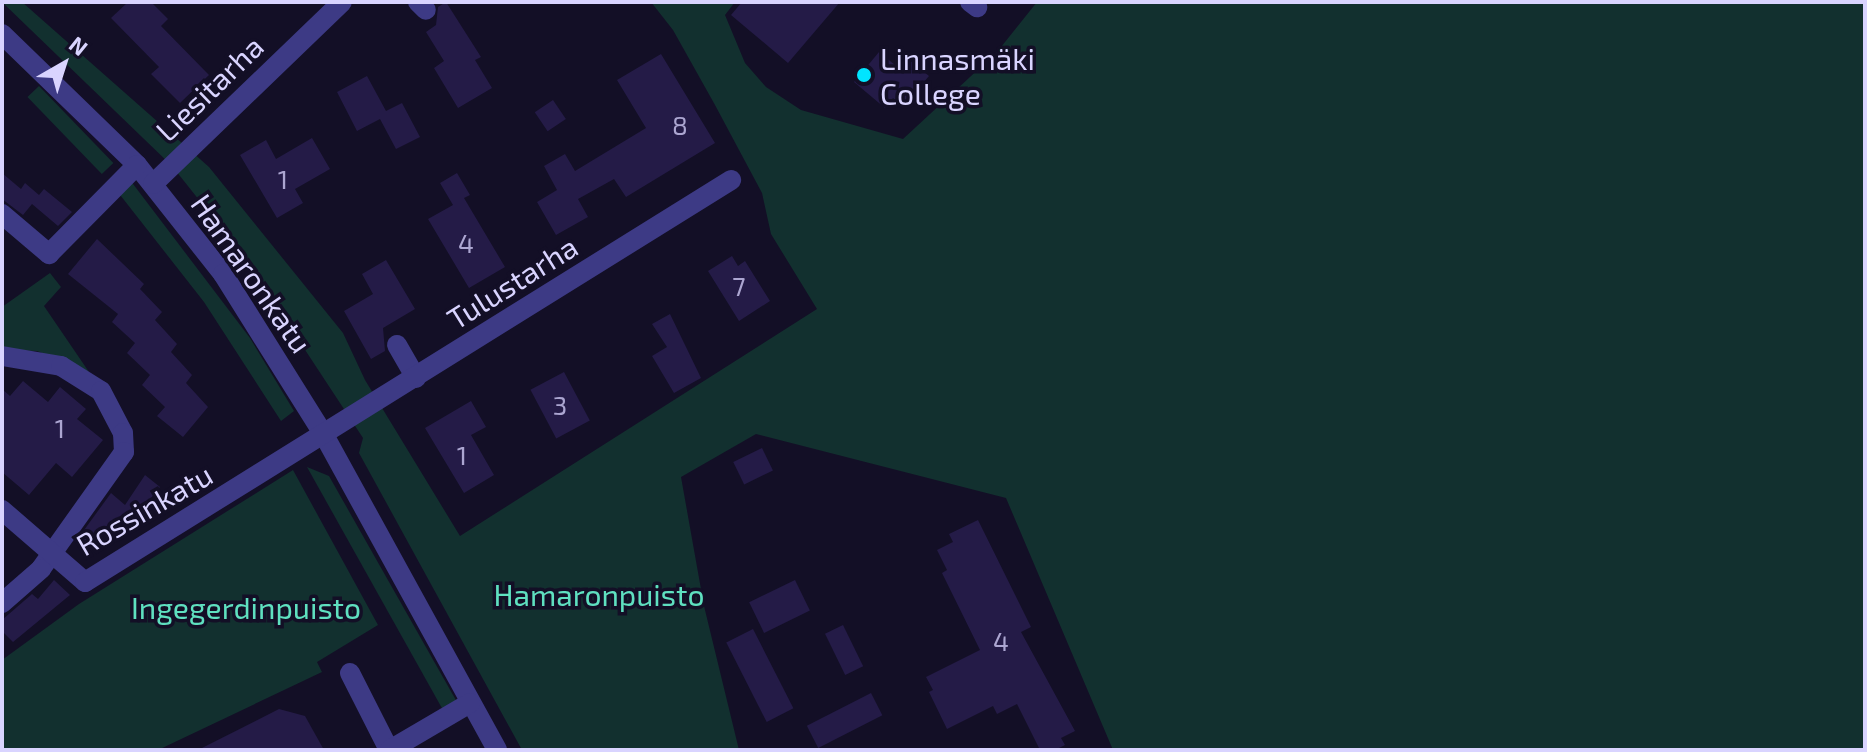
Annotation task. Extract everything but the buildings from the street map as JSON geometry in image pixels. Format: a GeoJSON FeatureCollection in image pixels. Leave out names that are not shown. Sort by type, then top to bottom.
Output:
{"type":"FeatureCollection","features":[{"type":"Feature","properties":{"kind":"street","name":"Liesitarha"},"geometry":{"type":"LineString","coordinates":[[153,184],[342,2]]}},
{"type":"Feature","properties":{"kind":"street","name":"Hamaronkatu"},"geometry":{"type":"LineString","coordinates":[[2,34],[137,165],[223,274],[324,435],[497,750]]}},
{"type":"Feature","properties":{"kind":"street"},"geometry":{"type":"LineString","coordinates":[[2,214],[49,254],[137,165]]}},
{"type":"Feature","properties":{"kind":"street","name":"Tulustarha"},"geometry":{"type":"LineString","coordinates":[[324,435],[731,180]]}},
{"type":"Feature","properties":{"kind":"street"},"geometry":{"type":"LineString","coordinates":[[397,345],[416,378]]}},
{"type":"Feature","properties":{"kind":"street"},"geometry":{"type":"LineString","coordinates":[[2,356],[61,366],[101,391],[123,433],[119,465],[52,554],[2,603]]}},
{"type":"Feature","properties":{"kind":"street","name":"Rossinkatu"},"geometry":{"type":"LineString","coordinates":[[2,510],[85,582],[324,435]]}},
{"type":"Feature","properties":{"kind":"street"},"geometry":{"type":"LineString","coordinates":[[350,673],[390,750],[470,703]]}},
{"type":"Feature","properties":{"kind":"green space","name":"Hamaronpuisto"},"geometry":{"type":"Polygon","coordinates":[[[2,2],[22,2],[209,167],[343,333],[365,380],[460,536],[817,309],[771,234],[762,193],[715,105],[673,30],[651,2],[735,2],[725,15],[745,63],[766,87],[801,110],[903,139],[997,52],[1037,2],[1865,2],[1865,750],[1113,750],[1006,498],[756,434],[681,477],[704,606],[739,750],[522,750],[359,453],[363,438],[242,254],[172,166],[2,2]]]}},
{"type":"Feature","properties":{"kind":"green space"},"geometry":{"type":"Polygon","coordinates":[[[39,86],[113,163],[102,174],[27,97],[39,86]]]}},
{"type":"Feature","properties":{"kind":"green space"},"geometry":{"type":"Polygon","coordinates":[[[130,180],[250,338],[294,411],[281,421],[204,302],[117,191],[130,180]]]}},
{"type":"Feature","properties":{"kind":"green space"},"geometry":{"type":"Polygon","coordinates":[[[50,273],[61,287],[44,306],[89,372],[37,351],[2,350],[2,307],[50,273]]]}},
{"type":"Feature","properties":{"kind":"green space"},"geometry":{"type":"Polygon","coordinates":[[[307,467],[329,476],[457,702],[443,710],[307,467]]]}},
{"type":"Feature","properties":{"kind":"green space","name":"Ingegerdinpuisto"},"geometry":{"type":"Polygon","coordinates":[[[293,470],[378,625],[317,662],[322,672],[158,750],[2,750],[2,660],[79,604],[293,470]]]}},
{"type":"Feature","properties":{"kind":"place","name":"Linnasmäki College"},"geometry":{"type":"Point","coordinates":[864,75]}}]}
